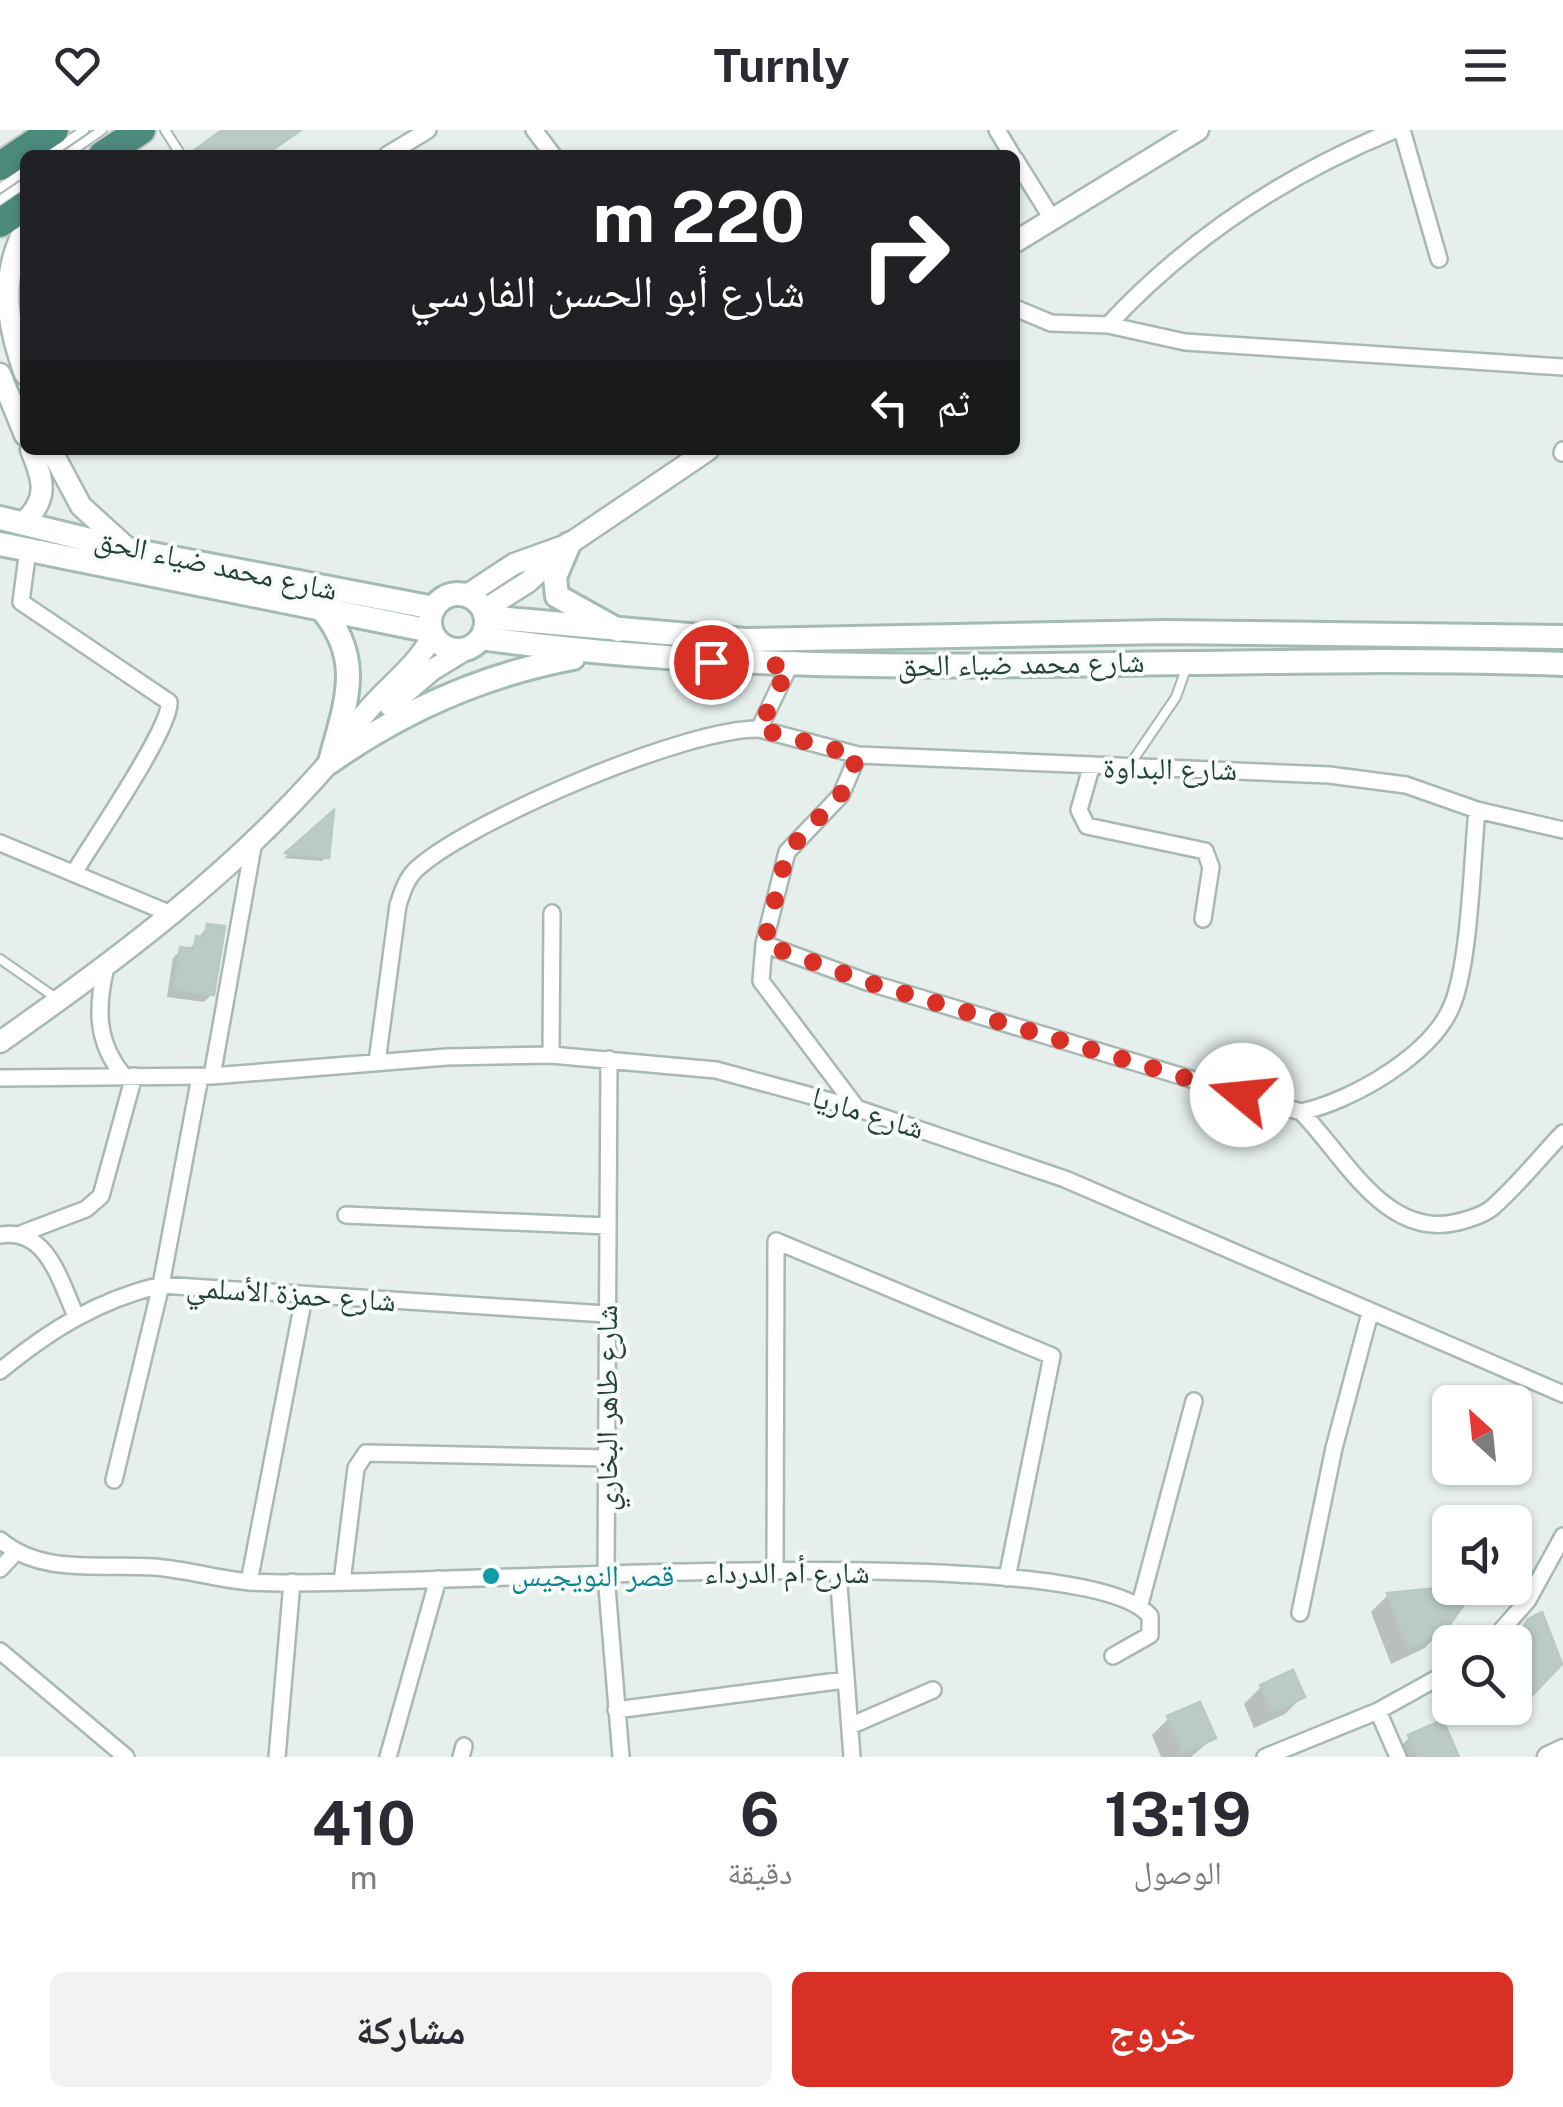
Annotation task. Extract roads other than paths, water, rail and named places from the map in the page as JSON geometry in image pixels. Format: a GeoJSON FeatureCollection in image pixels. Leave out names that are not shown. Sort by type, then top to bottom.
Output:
{"type":"FeatureCollection","features":[{"type":"Feature","properties":{"kind":"highway"},"geometry":{"type":"LineString","coordinates":[[24,150],[54,130]]}},
{"type":"Feature","properties":{"kind":"highway"},"geometry":{"type":"LineString","coordinates":[[111,150],[141,130]]}},
{"type":"Feature","properties":{"kind":"main road","name":"شارع محمد ضياء الحق"},"geometry":{"type":"LineString","coordinates":[[12,520],[433,625],[452,650],[477,622]]}},
{"type":"Feature","properties":{"kind":"main road","name":"شارع محمد ضياء الحق"},"geometry":{"type":"LineString","coordinates":[[0,544],[321,597]]}},
{"type":"Feature","properties":{"kind":"main road"},"geometry":{"type":"LineString","coordinates":[[569,544],[555,577],[557,596],[621,632]]}},
{"type":"Feature","properties":{"kind":"main road"},"geometry":{"type":"LineString","coordinates":[[321,597],[335,623],[349,669],[347,702],[330,762]]}},
{"type":"Feature","properties":{"kind":"main road"},"geometry":{"type":"LineString","coordinates":[[433,625],[444,598],[477,622]]}},
{"type":"Feature","properties":{"kind":"main road","name":"شارع محمد ضياء الحق"},"geometry":{"type":"LineString","coordinates":[[477,622],[744,640],[1165,632],[1563,637]]}},
{"type":"Feature","properties":{"kind":"main road","name":"شارع محمد ضياء الحق"},"geometry":{"type":"LineString","coordinates":[[477,622],[595,654],[789,666],[1563,664]]}},
{"type":"Feature","properties":{"kind":"main road"},"geometry":{"type":"LineString","coordinates":[[330,762],[372,732],[458,690],[518,671],[595,654]]}},
{"type":"Feature","properties":{"kind":"street"},"geometry":{"type":"LineString","coordinates":[[396,150],[428,130]]}},
{"type":"Feature","properties":{"kind":"street"},"geometry":{"type":"LineString","coordinates":[[534,130],[549,150]]}},
{"type":"Feature","properties":{"kind":"street"},"geometry":{"type":"LineString","coordinates":[[1020,239],[1198,130]]}},
{"type":"Feature","properties":{"kind":"street"},"geometry":{"type":"LineString","coordinates":[[1108,326],[1194,242],[1317,166],[1398,130],[1439,260]]}},
{"type":"Feature","properties":{"kind":"street"},"geometry":{"type":"LineString","coordinates":[[1020,167],[1051,217]]}},
{"type":"Feature","properties":{"kind":"street"},"geometry":{"type":"LineString","coordinates":[[20,237],[8,260],[2,294],[20,357]]}},
{"type":"Feature","properties":{"kind":"street"},"geometry":{"type":"LineString","coordinates":[[1020,310],[1051,323],[1108,326],[1185,342],[1563,367]]}},
{"type":"Feature","properties":{"kind":"street"},"geometry":{"type":"LineString","coordinates":[[11,384],[20,417]]}},
{"type":"Feature","properties":{"kind":"street"},"geometry":{"type":"LineString","coordinates":[[12,520],[40,504],[44,492],[33,455]]}},
{"type":"Feature","properties":{"kind":"street"},"geometry":{"type":"LineString","coordinates":[[54,455],[80,506],[131,550]]}},
{"type":"Feature","properties":{"kind":"street"},"geometry":{"type":"LineString","coordinates":[[353,733],[432,670],[477,622],[514,564],[569,544],[701,455]]}},
{"type":"Feature","properties":{"kind":"street"},"geometry":{"type":"LineString","coordinates":[[28,549],[21,602],[168,702],[170,710],[74,873]]}},
{"type":"Feature","properties":{"kind":"street"},"geometry":{"type":"LineString","coordinates":[[0,1042],[106,967],[254,841],[330,762],[368,710],[417,661],[433,625]]}},
{"type":"Feature","properties":{"kind":"street"},"geometry":{"type":"LineString","coordinates":[[377,1062],[398,905],[404,884],[418,867],[458,840],[623,764],[708,734],[759,729],[789,666]]}},
{"type":"Feature","properties":{"kind":"street","name":"شارع البداوة"},"geometry":{"type":"LineString","coordinates":[[759,729],[858,756],[1092,768],[1267,770],[1362,779],[1420,789],[1478,810],[1563,830]]}},
{"type":"Feature","properties":{"kind":"street"},"geometry":{"type":"LineString","coordinates":[[856,1108],[760,980],[764,944],[787,852],[841,794],[858,756]]}},
{"type":"Feature","properties":{"kind":"street"},"geometry":{"type":"LineString","coordinates":[[1092,768],[1080,810],[1087,826],[1205,850],[1211,867],[1203,920]]}},
{"type":"Feature","properties":{"kind":"street"},"geometry":{"type":"LineString","coordinates":[[1301,1112],[1338,1101],[1388,1073],[1443,1024],[1458,984],[1478,810]]}},
{"type":"Feature","properties":{"kind":"street"},"geometry":{"type":"LineString","coordinates":[[114,1480],[206,1076],[254,841]]}},
{"type":"Feature","properties":{"kind":"street"},"geometry":{"type":"LineString","coordinates":[[0,843],[171,914]]}},
{"type":"Feature","properties":{"kind":"street"},"geometry":{"type":"LineString","coordinates":[[551,1055],[552,914]]}},
{"type":"Feature","properties":{"kind":"street"},"geometry":{"type":"LineString","coordinates":[[764,944],[886,988],[1301,1112],[1376,1199],[1392,1212],[1431,1224],[1452,1223],[1493,1207],[1563,1133]]}},
{"type":"Feature","properties":{"kind":"street"},"geometry":{"type":"LineString","coordinates":[[0,1235],[23,1233],[86,1208],[102,1196],[129,1076],[106,1051],[99,1022],[106,967]]}},
{"type":"Feature","properties":{"kind":"street","name":"شارع ماريا"},"geometry":{"type":"LineString","coordinates":[[0,1078],[206,1076],[377,1062],[551,1055],[716,1070],[856,1108],[1065,1179],[1218,1242],[1562,1396]]}},
{"type":"Feature","properties":{"kind":"street","name":"شارع طاهر البخاري"},"geometry":{"type":"LineString","coordinates":[[609,1059],[606,1575],[621,1757]]}},
{"type":"Feature","properties":{"kind":"street"},"geometry":{"type":"LineString","coordinates":[[346,1215],[608,1226]]}},
{"type":"Feature","properties":{"kind":"street"},"geometry":{"type":"LineString","coordinates":[[23,1233],[48,1256],[76,1316]]}},
{"type":"Feature","properties":{"kind":"street"},"geometry":{"type":"LineString","coordinates":[[774,1572],[776,1241],[1052,1356],[1008,1578]]}},
{"type":"Feature","properties":{"kind":"street","name":"شارع حمزة الأسلمي"},"geometry":{"type":"LineString","coordinates":[[0,1370],[76,1316],[125,1294],[160,1284],[606,1314]]}},
{"type":"Feature","properties":{"kind":"street"},"geometry":{"type":"LineString","coordinates":[[249,1582],[304,1296]]}},
{"type":"Feature","properties":{"kind":"street"},"geometry":{"type":"LineString","coordinates":[[1300,1613],[1334,1448],[1370,1313]]}},
{"type":"Feature","properties":{"kind":"street"},"geometry":{"type":"LineString","coordinates":[[1113,1656],[1150,1635],[1150,1616],[1140,1604],[1194,1401]]}},
{"type":"Feature","properties":{"kind":"street"},"geometry":{"type":"LineString","coordinates":[[342,1582],[356,1468],[366,1453],[609,1458]]}},
{"type":"Feature","properties":{"kind":"street"},"geometry":{"type":"LineString","coordinates":[[1507,1625],[1528,1600],[1563,1536]]}},
{"type":"Feature","properties":{"kind":"street","name":"شارع أم الدرداء"},"geometry":{"type":"LineString","coordinates":[[0,1540],[15,1552],[50,1564],[154,1567],[249,1582],[438,1579],[562,1572],[838,1572],[1008,1578],[1095,1588],[1140,1604]]}},
{"type":"Feature","properties":{"kind":"street"},"geometry":{"type":"LineString","coordinates":[[0,1569],[15,1552]]}},
{"type":"Feature","properties":{"kind":"street"},"geometry":{"type":"LineString","coordinates":[[838,1572],[852,1757]]}},
{"type":"Feature","properties":{"kind":"street"},"geometry":{"type":"LineString","coordinates":[[388,1757],[438,1579]]}},
{"type":"Feature","properties":{"kind":"street"},"geometry":{"type":"LineString","coordinates":[[277,1757],[292,1582]]}},
{"type":"Feature","properties":{"kind":"street"},"geometry":{"type":"LineString","coordinates":[[0,1651],[126,1757]]}},
{"type":"Feature","properties":{"kind":"street"},"geometry":{"type":"LineString","coordinates":[[616,1710],[845,1680]]}},
{"type":"Feature","properties":{"kind":"street"},"geometry":{"type":"LineString","coordinates":[[1265,1757],[1378,1711],[1432,1681]]}},
{"type":"Feature","properties":{"kind":"street"},"geometry":{"type":"LineString","coordinates":[[850,1726],[933,1690]]}},
{"type":"Feature","properties":{"kind":"street"},"geometry":{"type":"LineString","coordinates":[[1378,1711],[1398,1757]]}},
{"type":"Feature","properties":{"kind":"lane"},"geometry":{"type":"LineString","coordinates":[[55,150],[84,130]]}},
{"type":"Feature","properties":{"kind":"lane"},"geometry":{"type":"LineString","coordinates":[[73,150],[102,130]]}},
{"type":"Feature","properties":{"kind":"lane"},"geometry":{"type":"LineString","coordinates":[[1128,769],[1176,697],[1188,662]]}},
{"type":"Feature","properties":{"kind":"lane"},"geometry":{"type":"LineString","coordinates":[[0,958],[60,1000]]}},
{"type":"Feature","properties":{"kind":"place","name":"قصر النويجيس"},"geometry":{"type":"Point","coordinates":[491,1576]}}]}
